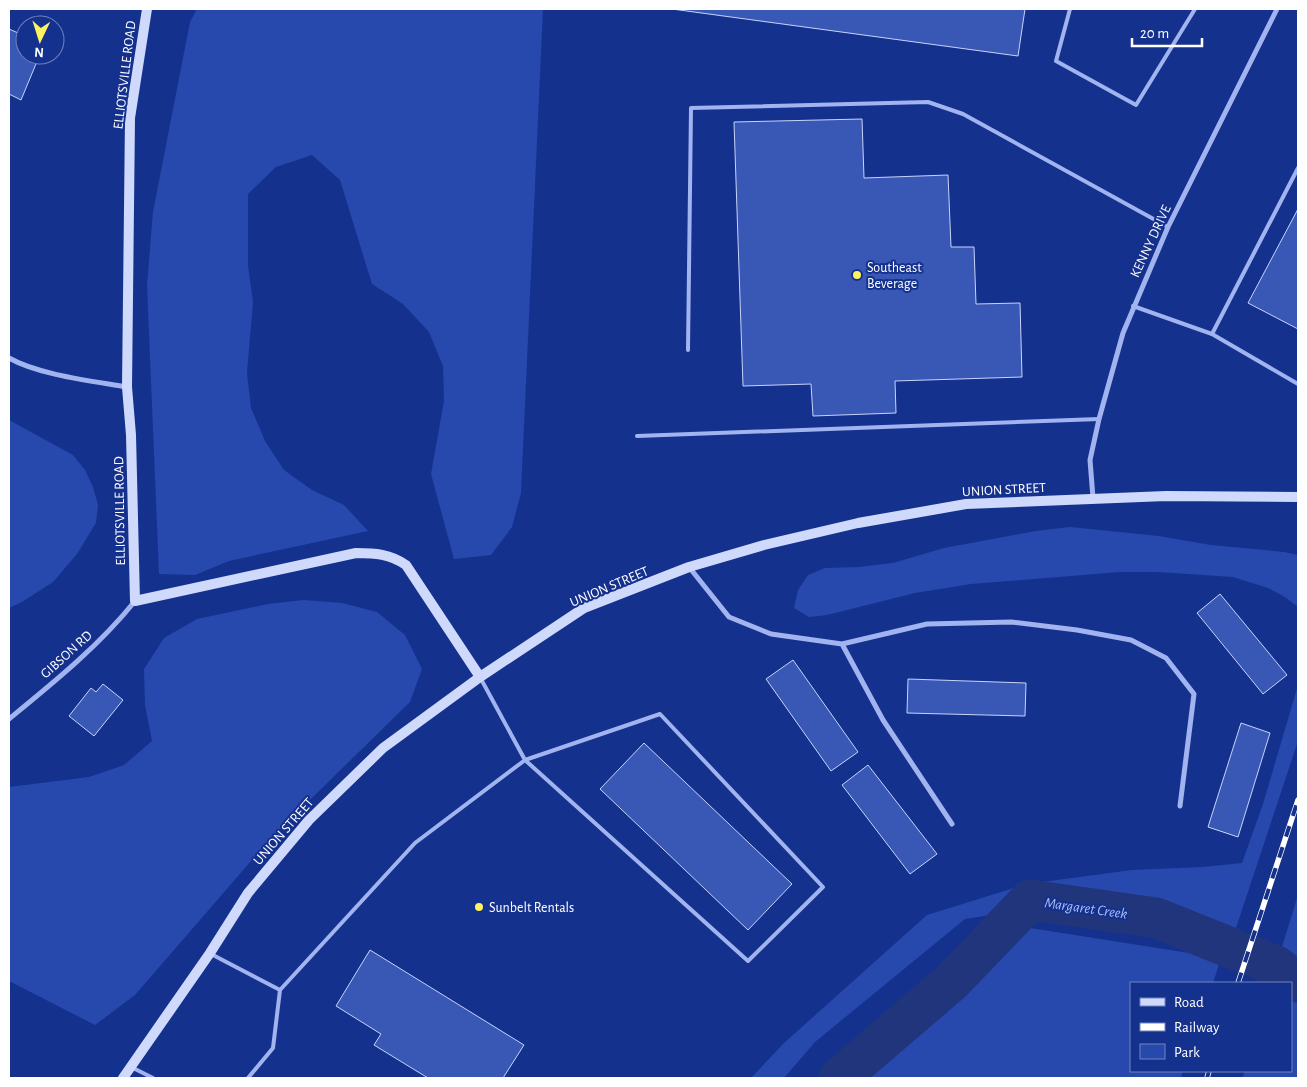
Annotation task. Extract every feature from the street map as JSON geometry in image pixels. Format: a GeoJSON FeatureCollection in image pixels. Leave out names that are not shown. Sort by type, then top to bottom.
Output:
{"type":"FeatureCollection","features":[{"type":"Feature","properties":{"kind":"main road","name":"ELLIOTSVILLE ROAD"},"geometry":{"type":"LineString","coordinates":[[135,601],[131,435],[126,387],[130,118],[146,9]]}},
{"type":"Feature","properties":{"kind":"main road","name":"UNION STREET"},"geometry":{"type":"LineString","coordinates":[[123,1078],[210,954],[248,893],[309,820],[384,748],[480,677],[584,608],[689,567],[764,545],[858,523],[966,504],[1166,496],[1298,497]]}},
{"type":"Feature","properties":{"kind":"main road"},"geometry":{"type":"LineString","coordinates":[[135,601],[356,553],[385,555],[396,558],[406,565],[480,677]]}},
{"type":"Feature","properties":{"kind":"street","name":"KENNY DRIVE"},"geometry":{"type":"LineString","coordinates":[[1092,498],[1090,460],[1099,419],[1123,334],[1133,306],[1168,227],[1277,9]]}},
{"type":"Feature","properties":{"kind":"street"},"geometry":{"type":"LineString","coordinates":[[9,358],[17,363],[67,377],[126,387]]}},
{"type":"Feature","properties":{"kind":"street"},"geometry":{"type":"LineString","coordinates":[[689,567],[728,617],[771,634],[842,644],[927,624],[1011,622],[1077,630],[1130,640],[1166,658],[1194,694],[1180,806]]}},
{"type":"Feature","properties":{"kind":"street","name":"GIBSON RD"},"geometry":{"type":"LineString","coordinates":[[9,719],[118,623],[135,601]]}},
{"type":"Feature","properties":{"kind":"street"},"geometry":{"type":"LineString","coordinates":[[842,644],[883,720],[952,824]]}},
{"type":"Feature","properties":{"kind":"lane"},"geometry":{"type":"LineString","coordinates":[[1070,9],[1056,61],[1136,106],[1195,9]]}},
{"type":"Feature","properties":{"kind":"lane"},"geometry":{"type":"LineString","coordinates":[[688,350],[691,108],[928,102],[962,114],[1168,227]]}},
{"type":"Feature","properties":{"kind":"lane"},"geometry":{"type":"LineString","coordinates":[[1212,334],[1298,168]]}},
{"type":"Feature","properties":{"kind":"lane"},"geometry":{"type":"LineString","coordinates":[[1133,306],[1212,334],[1298,384]]}},
{"type":"Feature","properties":{"kind":"lane"},"geometry":{"type":"LineString","coordinates":[[637,436],[1099,419]]}},
{"type":"Feature","properties":{"kind":"lane"},"geometry":{"type":"LineString","coordinates":[[248,1078],[273,1048],[280,990],[415,843],[525,760],[660,714],[823,887],[748,961],[525,760],[480,677]]}},
{"type":"Feature","properties":{"kind":"lane"},"geometry":{"type":"LineString","coordinates":[[210,954],[280,990]]}},
{"type":"Feature","properties":{"kind":"lane"},"geometry":{"type":"LineString","coordinates":[[130,1067],[153,1078]]}},
{"type":"Feature","properties":{"kind":"green space"},"geometry":{"type":"Polygon","coordinates":[[[197,9],[543,9],[521,493],[512,527],[491,555],[454,559],[431,474],[444,401],[443,366],[429,332],[403,304],[372,284],[340,180],[312,155],[276,167],[248,194],[248,266],[253,302],[247,373],[251,408],[265,441],[284,470],[312,490],[344,505],[368,531],[229,561],[195,575],[159,574],[147,285],[153,212],[190,22],[197,9]]]}},
{"type":"Feature","properties":{"kind":"green space"},"geometry":{"type":"Polygon","coordinates":[[[9,420],[73,455],[85,470],[93,487],[98,505],[96,523],[77,554],[53,582],[9,608],[9,420]]]}},
{"type":"Feature","properties":{"kind":"green space"},"geometry":{"type":"Polygon","coordinates":[[[1070,527],[1159,536],[1211,545],[1298,555],[1298,607],[1268,588],[1233,577],[1158,572],[1120,572],[971,584],[915,593],[827,615],[809,617],[794,608],[798,590],[808,575],[825,568],[893,563],[944,548],[1036,531],[1070,527]]]}},
{"type":"Feature","properties":{"kind":"green space"},"geometry":{"type":"Polygon","coordinates":[[[304,600],[342,603],[377,612],[405,635],[422,669],[410,702],[270,839],[135,995],[95,1025],[9,981],[9,787],[89,777],[124,765],[152,741],[145,705],[144,669],[164,638],[197,619],[268,604],[304,600]]]}},
{"type":"Feature","properties":{"kind":"green space"},"geometry":{"type":"Polygon","coordinates":[[[1298,685],[1298,741],[1235,931],[1131,924],[1054,905],[965,919],[815,1042],[784,1078],[751,1078],[784,1043],[927,915],[1027,884],[1132,870],[1203,867],[1242,863],[1263,804],[1298,685]]]}},
{"type":"Feature","properties":{"kind":"green space"},"geometry":{"type":"Polygon","coordinates":[[[1298,895],[1298,1078],[1242,1078],[1245,1072],[1292,1072],[1292,982],[1271,982],[1298,895]]]}},
{"type":"Feature","properties":{"kind":"green space"},"geometry":{"type":"Polygon","coordinates":[[[1005,924],[1221,958],[1213,982],[1130,982],[1130,1072],[1183,1072],[1181,1078],[853,1078],[982,951],[1005,924]]]}},
{"type":"Feature","properties":{"kind":"building"},"geometry":{"type":"Polygon","coordinates":[[[672,9],[1025,9],[1018,56],[672,9]]]}},
{"type":"Feature","properties":{"kind":"building"},"geometry":{"type":"Polygon","coordinates":[[[9,29],[15,32],[15,65],[36,65],[21,100],[9,94],[9,29]]]}},
{"type":"Feature","properties":{"kind":"building","name":"Southeast Beverage"},"geometry":{"type":"Polygon","coordinates":[[[862,119],[864,178],[948,175],[951,247],[974,247],[976,304],[1020,303],[1022,377],[895,381],[896,413],[813,416],[811,384],[743,386],[734,122],[862,119]]]}},
{"type":"Feature","properties":{"kind":"building"},"geometry":{"type":"Polygon","coordinates":[[[1298,209],[1298,329],[1248,303],[1298,209]]]}},
{"type":"Feature","properties":{"kind":"building"},"geometry":{"type":"Polygon","coordinates":[[[1220,594],[1287,675],[1263,694],[1197,613],[1220,594]]]}},
{"type":"Feature","properties":{"kind":"building"},"geometry":{"type":"Polygon","coordinates":[[[793,660],[858,752],[831,771],[766,679],[793,660]]]}},
{"type":"Feature","properties":{"kind":"building"},"geometry":{"type":"Polygon","coordinates":[[[908,679],[1026,683],[1025,716],[907,713],[908,679]]]}},
{"type":"Feature","properties":{"kind":"building"},"geometry":{"type":"Polygon","coordinates":[[[103,684],[123,700],[94,736],[69,716],[91,688],[96,692],[103,684]]]}},
{"type":"Feature","properties":{"kind":"building"},"geometry":{"type":"Polygon","coordinates":[[[1241,723],[1270,733],[1238,837],[1208,827],[1241,723]]]}},
{"type":"Feature","properties":{"kind":"building"},"geometry":{"type":"Polygon","coordinates":[[[644,743],[792,884],[748,930],[600,789],[644,743]]]}},
{"type":"Feature","properties":{"kind":"building"},"geometry":{"type":"Polygon","coordinates":[[[868,765],[937,854],[910,874],[842,785],[868,765]]]}},
{"type":"Feature","properties":{"kind":"building"},"geometry":{"type":"Polygon","coordinates":[[[370,950],[524,1045],[503,1078],[428,1078],[374,1045],[381,1034],[336,1006],[370,950]]]}},
{"type":"Feature","properties":{"kind":"waterway","name":"Margaret Creek"},"geometry":{"type":"LineString","coordinates":[[839,1078],[951,982],[1030,900],[1156,918],[1276,966],[1298,982]]}},
{"type":"Feature","properties":{"kind":"railway"},"geometry":{"type":"LineString","coordinates":[[1238,982],[1298,800]]}},
{"type":"Feature","properties":{"kind":"railway"},"geometry":{"type":"LineString","coordinates":[[1207,1078],[1209,1072]]}},
{"type":"Feature","properties":{"kind":"place","name":"Southeast Beverage"},"geometry":{"type":"Point","coordinates":[857,275]}},
{"type":"Feature","properties":{"kind":"place","name":"Sunbelt Rentals"},"geometry":{"type":"Point","coordinates":[479,907]}}]}
